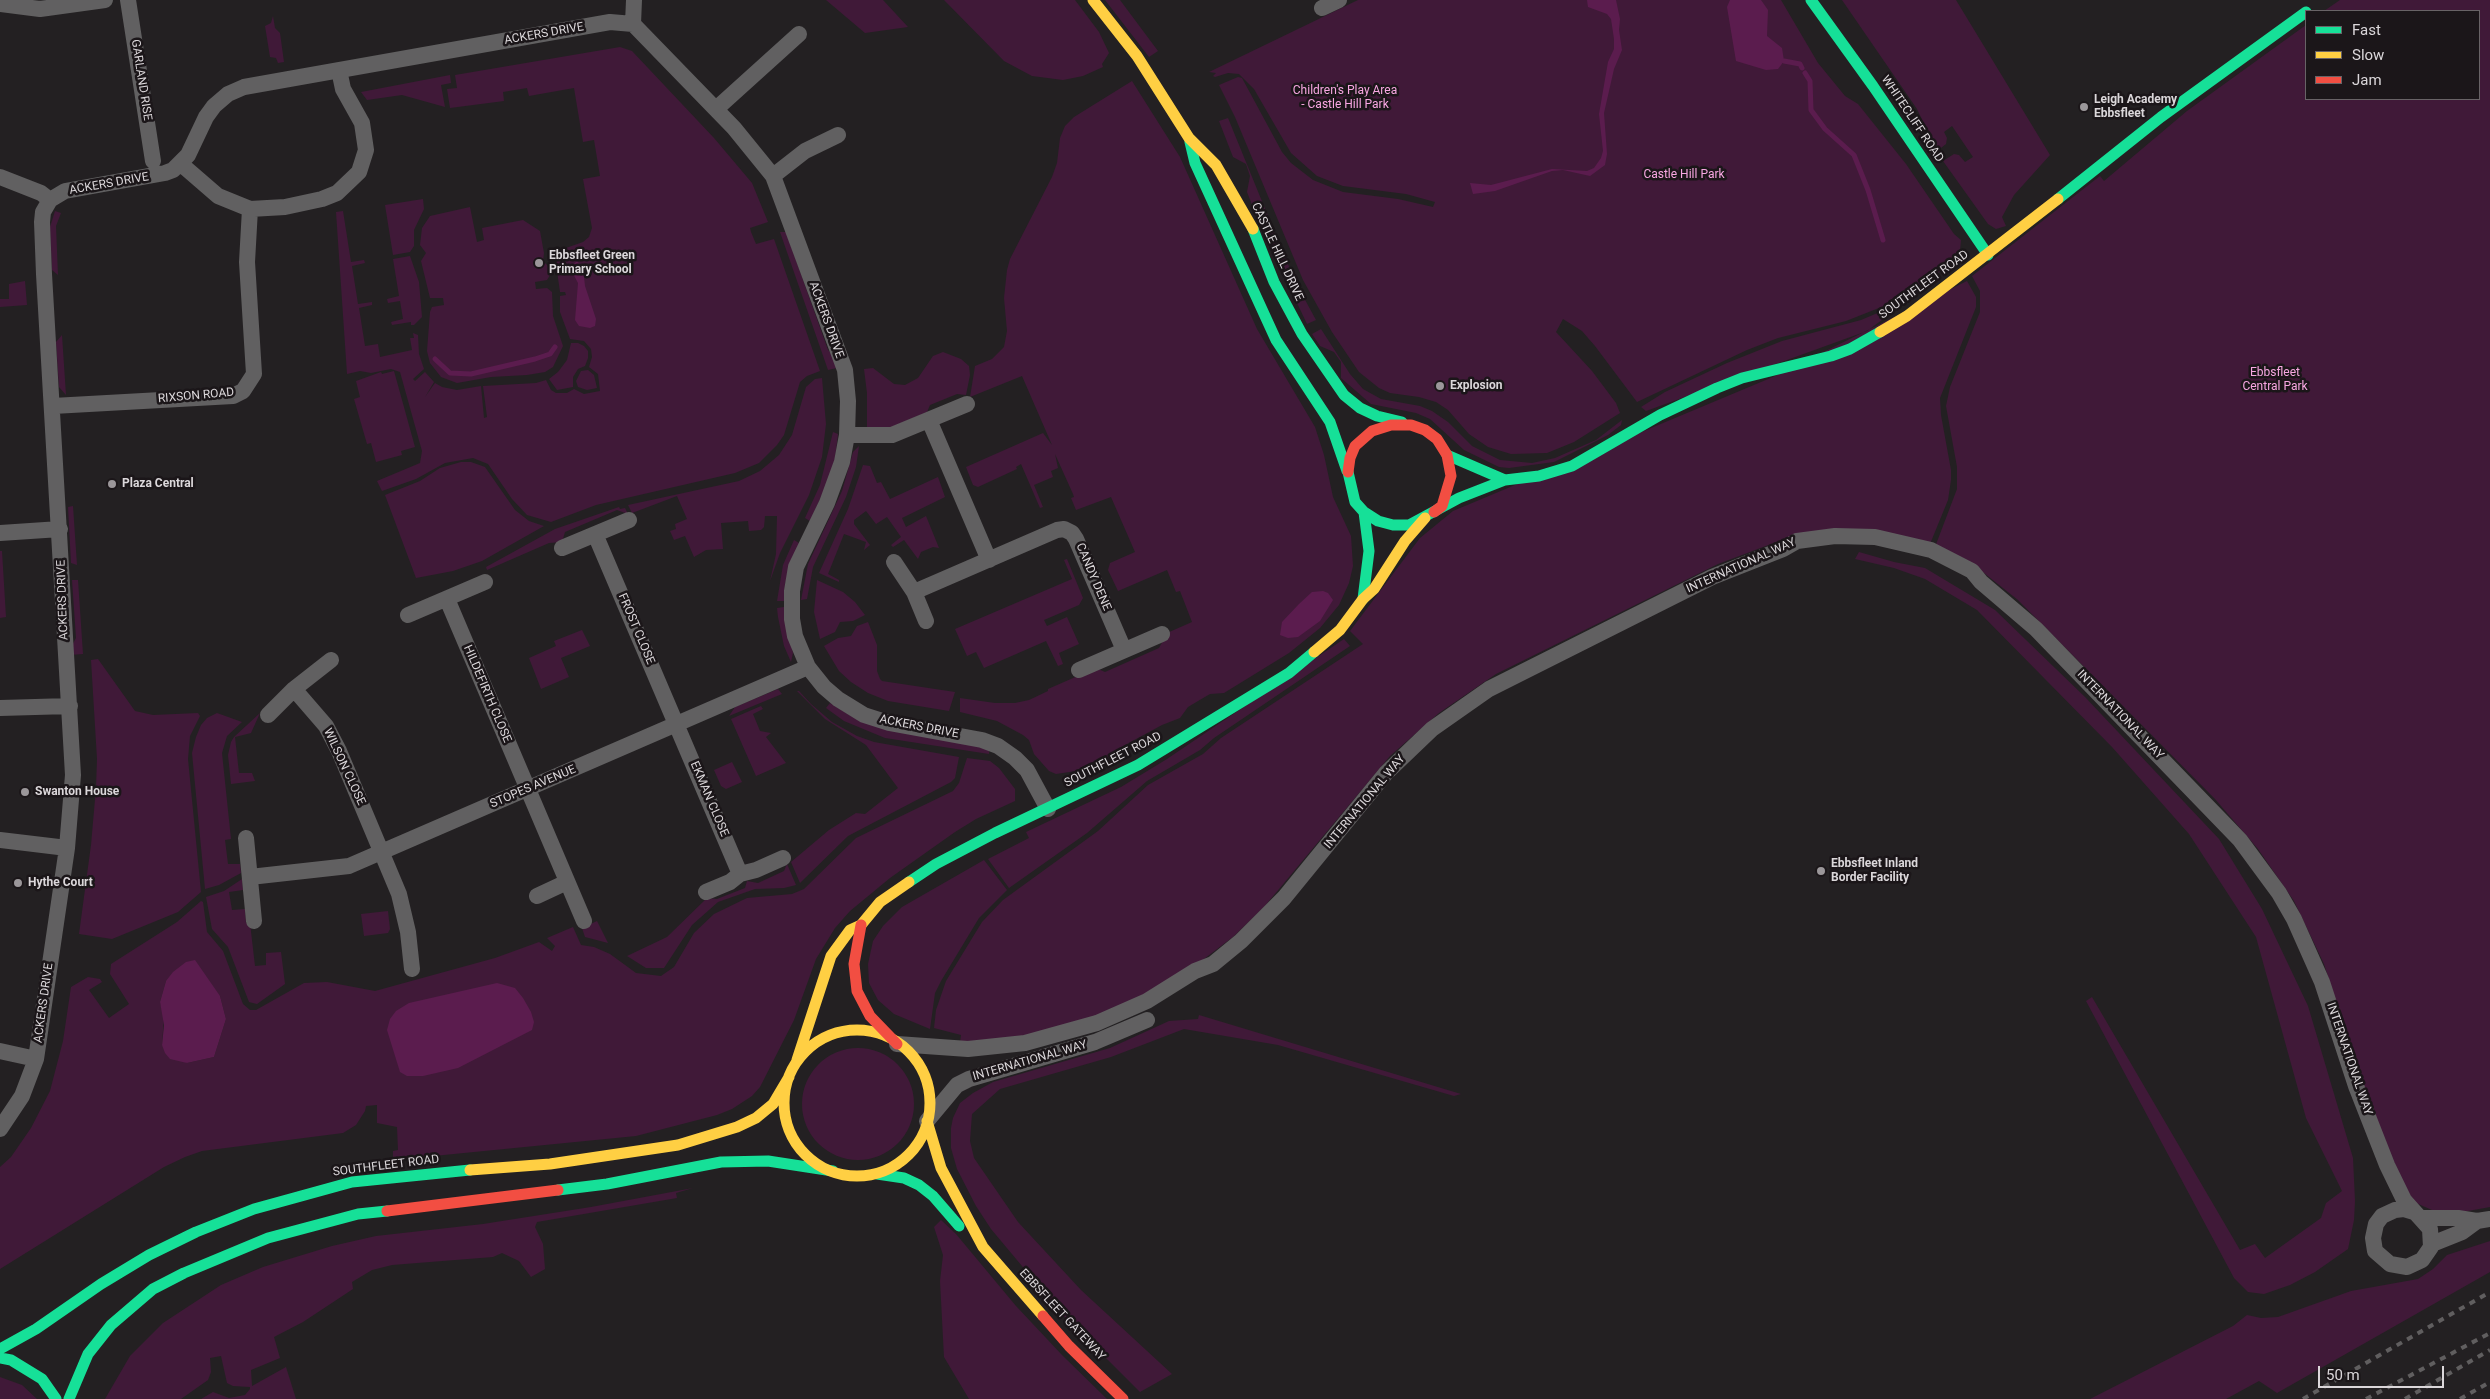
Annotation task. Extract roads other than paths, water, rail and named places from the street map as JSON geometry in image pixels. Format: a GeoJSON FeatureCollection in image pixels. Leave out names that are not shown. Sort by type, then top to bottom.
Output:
{"type":"FeatureCollection","features":[{"type":"Feature","properties":{"kind":"main road","name":"CASTLE HILL DRIVE"},"geometry":{"type":"LineString","coordinates":[[1093,0],[1136,56],[1189,138],[1216,165],[1249,220],[1278,290],[1302,334],[1333,380],[1348,398],[1365,411],[1411,425]]}},
{"type":"Feature","properties":{"kind":"main road","name":"WHITECLIFF ROAD"},"geometry":{"type":"LineString","coordinates":[[1811,0],[1873,86],[1988,256]]}},
{"type":"Feature","properties":{"kind":"main road","name":"SOUTHFLEET ROAD"},"geometry":{"type":"LineString","coordinates":[[797,1060],[827,964],[846,934],[861,925],[880,902],[936,864],[1138,765],[1289,673],[1340,630],[1363,599],[1374,589],[1405,541],[1431,514],[1459,498],[1505,480],[1539,476],[1572,466],[1669,411],[1716,388],[1753,375],[1831,356],[1868,341],[1907,316],[1988,256],[2161,117],[2230,65],[2305,13]]}},
{"type":"Feature","properties":{"kind":"main road","name":"CASTLE HILL DRIVE"},"geometry":{"type":"LineString","coordinates":[[1189,138],[1195,163],[1276,340],[1330,422],[1338,440],[1348,475]]}},
{"type":"Feature","properties":{"kind":"main road"},"geometry":{"type":"LineString","coordinates":[[1411,425],[1425,430],[1436,440],[1447,455],[1451,476],[1448,492],[1442,506],[1431,514],[1410,524],[1399,526],[1382,522],[1364,512],[1352,497],[1348,475],[1352,451],[1367,434],[1383,426],[1411,425]]}},
{"type":"Feature","properties":{"kind":"main road"},"geometry":{"type":"LineString","coordinates":[[1447,455],[1505,480]]}},
{"type":"Feature","properties":{"kind":"main road","name":"SOUTHFLEET ROAD"},"geometry":{"type":"LineString","coordinates":[[1363,599],[1369,551],[1364,512]]}},
{"type":"Feature","properties":{"kind":"main road"},"geometry":{"type":"LineString","coordinates":[[70,1399],[74,1384],[88,1354],[111,1325],[153,1289],[227,1254],[293,1230],[358,1214],[607,1184],[728,1162],[775,1161],[833,1170],[855,1176],[877,1174],[894,1167],[912,1152],[921,1137],[926,1121],[929,1095],[924,1074],[917,1061],[897,1044],[870,1016],[857,991],[854,964],[861,934],[861,925]]}},
{"type":"Feature","properties":{"kind":"main road"},"geometry":{"type":"LineString","coordinates":[[833,1170],[810,1158],[791,1138],[786,1125],[783,1106],[789,1077],[797,1060],[823,1040],[846,1032],[859,1030],[873,1033],[897,1044]]}},
{"type":"Feature","properties":{"kind":"main road","name":"SOUTHFLEET ROAD"},"geometry":{"type":"LineString","coordinates":[[0,1349],[36,1329],[101,1284],[149,1255],[196,1232],[254,1209],[317,1190],[372,1179],[550,1164],[678,1145],[740,1126],[756,1118],[773,1104],[789,1077]]}},
{"type":"Feature","properties":{"kind":"main road","name":"EBBSFLEET GATEWAY"},"geometry":{"type":"LineString","coordinates":[[926,1121],[941,1168],[978,1234],[983,1247],[1069,1346],[1123,1399]]}},
{"type":"Feature","properties":{"kind":"main road","name":"EBBSFLEET GATEWAY"},"geometry":{"type":"LineString","coordinates":[[877,1174],[904,1178],[919,1185],[933,1196],[971,1241],[983,1247]]}},
{"type":"Feature","properties":{"kind":"main road"},"geometry":{"type":"LineString","coordinates":[[0,1358],[11,1360],[28,1369],[51,1390],[56,1399]]}},
{"type":"Feature","properties":{"kind":"street"},"geometry":{"type":"LineString","coordinates":[[0,4],[40,9],[105,0]]}},
{"type":"Feature","properties":{"kind":"street","name":"GARLAND RISE"},"geometry":{"type":"LineString","coordinates":[[128,0],[153,161]]}},
{"type":"Feature","properties":{"kind":"street"},"geometry":{"type":"LineString","coordinates":[[632,24],[634,0]]}},
{"type":"Feature","properties":{"kind":"street"},"geometry":{"type":"LineString","coordinates":[[1322,8],[1339,0]]}},
{"type":"Feature","properties":{"kind":"street","name":"ACKERS DRIVE"},"geometry":{"type":"LineString","coordinates":[[0,1129],[22,1096],[36,1059],[67,848],[73,775],[42,222],[46,206],[50,200],[71,190],[165,174],[181,164],[188,155],[206,117],[217,103],[228,94],[250,85],[610,22],[632,24],[716,109],[773,176],[845,370],[848,401],[847,435],[838,476],[798,563],[793,580],[793,624],[799,646],[808,667],[824,687],[838,699],[864,715],[889,723],[978,739],[998,746],[1027,770],[1048,808]]}},
{"type":"Feature","properties":{"kind":"street"},"geometry":{"type":"LineString","coordinates":[[716,109],[799,34]]}},
{"type":"Feature","properties":{"kind":"street"},"geometry":{"type":"LineString","coordinates":[[181,164],[218,196],[250,209],[280,208],[328,198],[346,187],[359,172],[366,150],[364,134],[358,114],[343,89],[339,70]]}},
{"type":"Feature","properties":{"kind":"street"},"geometry":{"type":"LineString","coordinates":[[773,176],[805,151],[838,135]]}},
{"type":"Feature","properties":{"kind":"street"},"geometry":{"type":"LineString","coordinates":[[0,177],[40,193],[50,200]]}},
{"type":"Feature","properties":{"kind":"street","name":"RIXSON ROAD"},"geometry":{"type":"LineString","coordinates":[[53,406],[233,396],[244,391],[254,374],[247,262],[250,209]]}},
{"type":"Feature","properties":{"kind":"street"},"geometry":{"type":"LineString","coordinates":[[847,435],[892,435],[967,404]]}},
{"type":"Feature","properties":{"kind":"street"},"geometry":{"type":"LineString","coordinates":[[929,420],[989,560]]}},
{"type":"Feature","properties":{"kind":"street"},"geometry":{"type":"LineString","coordinates":[[562,548],[629,520]]}},
{"type":"Feature","properties":{"kind":"street"},"geometry":{"type":"LineString","coordinates":[[0,533],[60,529]]}},
{"type":"Feature","properties":{"kind":"street","name":"CANDY DENE"},"geometry":{"type":"LineString","coordinates":[[914,592],[1057,530],[1064,529],[1071,532],[1076,539],[1124,650]]}},
{"type":"Feature","properties":{"kind":"street","name":"FROST CLOSE"},"geometry":{"type":"LineString","coordinates":[[595,534],[677,725]]}},
{"type":"Feature","properties":{"kind":"street","name":"INTERNATIONAL WAY"},"geometry":{"type":"LineString","coordinates":[[897,1044],[968,1048],[1011,1046],[1079,1029],[1147,1001],[1196,971],[1211,966],[1241,941],[1284,898],[1386,773],[1432,730],[1489,689],[1712,577],[1783,549],[1797,541],[1835,536],[1875,537],[1931,550],[1972,571],[1980,582],[2036,629],[2221,818],[2245,846],[2279,893],[2302,936],[2329,1001],[2356,1086],[2382,1153],[2400,1192],[2430,1229],[2432,1244]]}},
{"type":"Feature","properties":{"kind":"street"},"geometry":{"type":"LineString","coordinates":[[894,562],[914,592],[926,621]]}},
{"type":"Feature","properties":{"kind":"street"},"geometry":{"type":"LineString","coordinates":[[408,615],[485,582]]}},
{"type":"Feature","properties":{"kind":"street","name":"HILDEFIRTH CLOSE"},"geometry":{"type":"LineString","coordinates":[[447,599],[584,921]]}},
{"type":"Feature","properties":{"kind":"street"},"geometry":{"type":"LineString","coordinates":[[1079,670],[1162,634]]}},
{"type":"Feature","properties":{"kind":"street"},"geometry":{"type":"LineString","coordinates":[[268,715],[294,689],[331,660]]}},
{"type":"Feature","properties":{"kind":"street","name":"STOPES AVENUE"},"geometry":{"type":"LineString","coordinates":[[250,877],[349,866],[808,667]]}},
{"type":"Feature","properties":{"kind":"street","name":"WILSON CLOSE"},"geometry":{"type":"LineString","coordinates":[[294,689],[326,726],[339,751],[405,913],[412,969]]}},
{"type":"Feature","properties":{"kind":"street"},"geometry":{"type":"LineString","coordinates":[[0,708],[70,706]]}},
{"type":"Feature","properties":{"kind":"street","name":"EKMAN CLOSE"},"geometry":{"type":"LineString","coordinates":[[677,725],[740,874]]}},
{"type":"Feature","properties":{"kind":"street"},"geometry":{"type":"LineString","coordinates":[[246,838],[254,920]]}},
{"type":"Feature","properties":{"kind":"street"},"geometry":{"type":"LineString","coordinates":[[0,840],[67,848]]}},
{"type":"Feature","properties":{"kind":"street"},"geometry":{"type":"LineString","coordinates":[[706,892],[730,882],[740,874],[756,870],[783,858]]}},
{"type":"Feature","properties":{"kind":"street"},"geometry":{"type":"LineString","coordinates":[[537,896],[567,882]]}},
{"type":"Feature","properties":{"kind":"street","name":"INTERNATIONAL WAY"},"geometry":{"type":"LineString","coordinates":[[926,1121],[957,1085],[969,1079],[999,1068],[1087,1045],[1147,1020]]}},
{"type":"Feature","properties":{"kind":"street"},"geometry":{"type":"LineString","coordinates":[[0,1051],[36,1059]]}},
{"type":"Feature","properties":{"kind":"street"},"geometry":{"type":"LineString","coordinates":[[2398,1209],[2418,1215],[2484,1220],[2462,1232],[2432,1244],[2424,1258],[2410,1266],[2393,1266],[2377,1254],[2373,1234],[2380,1218],[2398,1209]]}},
{"type":"Feature","properties":{"kind":"waterway"},"geometry":{"type":"LineString","coordinates":[[1784,61],[1800,64],[1802,68]]}},
{"type":"Feature","properties":{"kind":"waterway"},"geometry":{"type":"LineString","coordinates":[[1805,73],[1810,81],[1811,110],[1825,129],[1854,155],[1868,190],[1883,240]]}},
{"type":"Feature","properties":{"kind":"waterway"},"geometry":{"type":"LineString","coordinates":[[435,359],[450,373],[471,374],[535,359],[550,354],[555,347]]}},
{"type":"Feature","properties":{"kind":"railway"},"geometry":{"type":"LineString","coordinates":[[2303,1399],[2490,1292]]}},
{"type":"Feature","properties":{"kind":"railway"},"geometry":{"type":"LineString","coordinates":[[2366,1399],[2490,1333]]}},
{"type":"Feature","properties":{"kind":"railway"},"geometry":{"type":"LineString","coordinates":[[2405,1399],[2490,1350]]}},
{"type":"Feature","properties":{"kind":"railway"},"geometry":{"type":"LineString","coordinates":[[2460,1399],[2490,1382]]}},
{"type":"Feature","properties":{"kind":"place","name":"Leigh Academy Ebbsfleet"},"geometry":{"type":"Point","coordinates":[2084,107]}},
{"type":"Feature","properties":{"kind":"place","name":"Ebbsfleet Green Primary School"},"geometry":{"type":"Point","coordinates":[539,263]}},
{"type":"Feature","properties":{"kind":"place","name":"Explosion"},"geometry":{"type":"Point","coordinates":[1440,386]}},
{"type":"Feature","properties":{"kind":"place","name":"Plaza Central"},"geometry":{"type":"Point","coordinates":[112,484]}},
{"type":"Feature","properties":{"kind":"place","name":"Swanton House"},"geometry":{"type":"Point","coordinates":[25,792]}},
{"type":"Feature","properties":{"kind":"place","name":"Ebbsfleet Inland Border Facility"},"geometry":{"type":"Point","coordinates":[1821,871]}},
{"type":"Feature","properties":{"kind":"place","name":"Hythe Court"},"geometry":{"type":"Point","coordinates":[18,883]}},
{"type":"Feature","properties":{"kind":"park label","name":"Children's Play Area - Castle Hill Park"},"geometry":{"type":"Point","coordinates":[1345,98]}},
{"type":"Feature","properties":{"kind":"park label","name":"Castle Hill Park"},"geometry":{"type":"Point","coordinates":[1684,175]}},
{"type":"Feature","properties":{"kind":"park label","name":"Ebbsfleet Central Park"},"geometry":{"type":"Point","coordinates":[2275,380]}}]}
